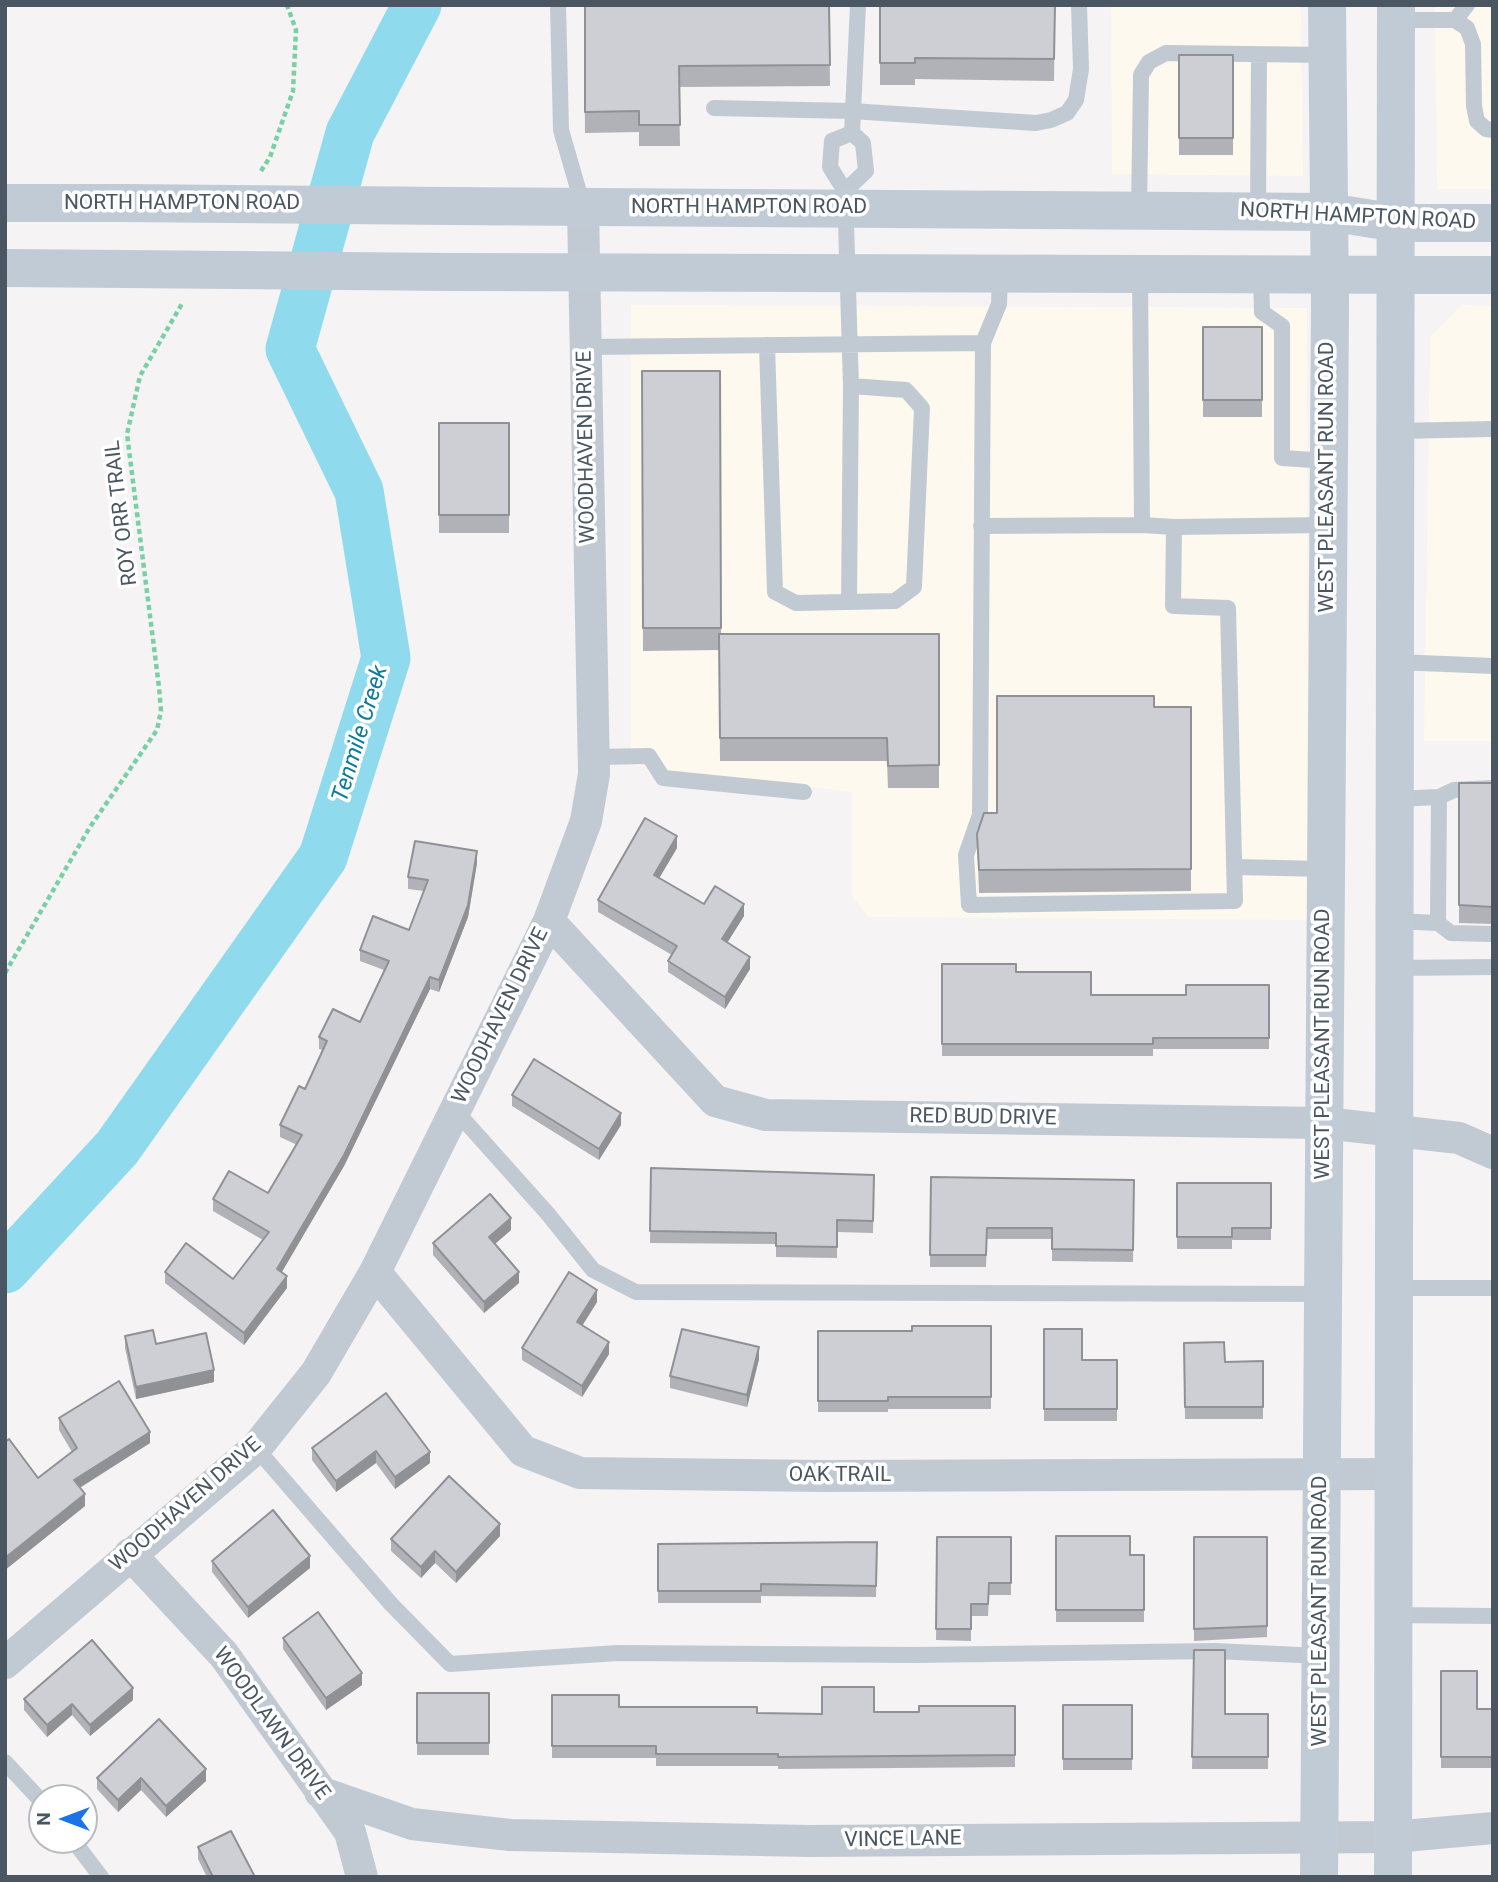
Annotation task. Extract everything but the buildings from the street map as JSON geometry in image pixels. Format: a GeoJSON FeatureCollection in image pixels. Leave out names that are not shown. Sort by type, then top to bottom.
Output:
{"type":"FeatureCollection","features":[{"type":"Feature","properties":{"kind":"main road","name":"WEST PLEASANT RUN ROAD"},"geometry":{"type":"LineString","coordinates":[[1319,1877],[1328,526],[1327,5]]}},
{"type":"Feature","properties":{"kind":"main road"},"geometry":{"type":"LineString","coordinates":[[1392,1877],[1396,13]]}},
{"type":"Feature","properties":{"kind":"main road","name":"NORTH HAMPTON ROAD"},"geometry":{"type":"LineString","coordinates":[[5,203],[583,207],[845,200],[1139,211],[1329,212],[1397,223],[1493,223]]}},
{"type":"Feature","properties":{"kind":"main road"},"geometry":{"type":"LineString","coordinates":[[5,268],[583,274],[1493,275]]}},
{"type":"Feature","properties":{"kind":"street","name":"WOODHAVEN DRIVE"},"geometry":{"type":"LineString","coordinates":[[5,1663],[256,1448],[316,1373],[375,1272],[549,921],[586,821],[594,774],[583,207]]}},
{"type":"Feature","properties":{"kind":"street","name":"RED BUD DRIVE"},"geometry":{"type":"LineString","coordinates":[[549,921],[715,1101],[766,1115],[1324,1124],[1459,1138],[1491,1147]]}},
{"type":"Feature","properties":{"kind":"street","name":"OAK TRAIL"},"geometry":{"type":"LineString","coordinates":[[375,1272],[523,1451],[580,1473],[822,1476],[1394,1474]]}},
{"type":"Feature","properties":{"kind":"street","name":"WOODLAWN DRIVE"},"geometry":{"type":"LineString","coordinates":[[130,1555],[225,1655],[350,1832],[362,1877]]}},
{"type":"Feature","properties":{"kind":"street","name":"VINCE LANE"},"geometry":{"type":"LineString","coordinates":[[320,1792],[412,1824],[510,1835],[809,1841],[1393,1837],[1493,1828]]}},
{"type":"Feature","properties":{"kind":"lane"},"geometry":{"type":"LineString","coordinates":[[558,5],[561,130],[583,207]]}},
{"type":"Feature","properties":{"kind":"lane"},"geometry":{"type":"LineString","coordinates":[[845,200],[866,171],[863,143],[852,134],[858,5]]}},
{"type":"Feature","properties":{"kind":"lane"},"geometry":{"type":"LineString","coordinates":[[714,108],[851,111],[1036,123],[1067,113],[1076,100],[1081,69],[1079,5]]}},
{"type":"Feature","properties":{"kind":"lane"},"geometry":{"type":"LineString","coordinates":[[1455,20],[1466,5]]}},
{"type":"Feature","properties":{"kind":"lane"},"geometry":{"type":"LineString","coordinates":[[1396,13],[1455,20],[1467,28],[1473,44],[1474,106],[1478,121],[1486,129],[1493,130]]}},
{"type":"Feature","properties":{"kind":"lane"},"geometry":{"type":"LineString","coordinates":[[1139,211],[1141,75],[1149,62],[1166,53],[1328,55]]}},
{"type":"Feature","properties":{"kind":"lane"},"geometry":{"type":"LineString","coordinates":[[1258,211],[1259,55]]}},
{"type":"Feature","properties":{"kind":"lane"},"geometry":{"type":"LineString","coordinates":[[849,602],[851,386],[845,200],[830,167],[832,141],[852,134]]}},
{"type":"Feature","properties":{"kind":"lane"},"geometry":{"type":"LineString","coordinates":[[1000,274],[999,304],[982,343],[980,815],[966,855],[969,905],[1235,901],[1228,608],[1173,606],[1174,527]]}},
{"type":"Feature","properties":{"kind":"lane"},"geometry":{"type":"LineString","coordinates":[[1140,274],[1142,526]]}},
{"type":"Feature","properties":{"kind":"lane"},"geometry":{"type":"LineString","coordinates":[[1261,274],[1262,312],[1282,326],[1282,458],[1328,461]]}},
{"type":"Feature","properties":{"kind":"lane"},"geometry":{"type":"LineString","coordinates":[[584,347],[982,343]]}},
{"type":"Feature","properties":{"kind":"lane"},"geometry":{"type":"LineString","coordinates":[[767,345],[775,592],[796,603],[895,601],[914,587],[922,408],[906,390],[851,386]]}},
{"type":"Feature","properties":{"kind":"lane"},"geometry":{"type":"LineString","coordinates":[[1397,431],[1493,429]]}},
{"type":"Feature","properties":{"kind":"lane"},"geometry":{"type":"LineString","coordinates":[[981,526],[1328,526]]}},
{"type":"Feature","properties":{"kind":"lane"},"geometry":{"type":"LineString","coordinates":[[1396,662],[1493,666]]}},
{"type":"Feature","properties":{"kind":"lane"},"geometry":{"type":"LineString","coordinates":[[594,757],[649,756],[663,778],[804,792]]}},
{"type":"Feature","properties":{"kind":"lane"},"geometry":{"type":"LineString","coordinates":[[1395,799],[1439,797],[1454,790],[1493,788]]}},
{"type":"Feature","properties":{"kind":"lane"},"geometry":{"type":"LineString","coordinates":[[1438,923],[1439,797]]}},
{"type":"Feature","properties":{"kind":"lane"},"geometry":{"type":"LineString","coordinates":[[1235,867],[1325,869]]}},
{"type":"Feature","properties":{"kind":"lane"},"geometry":{"type":"LineString","coordinates":[[1395,921],[1438,923],[1451,933],[1493,934]]}},
{"type":"Feature","properties":{"kind":"lane"},"geometry":{"type":"LineString","coordinates":[[1395,968],[1493,967]]}},
{"type":"Feature","properties":{"kind":"lane"},"geometry":{"type":"LineString","coordinates":[[455,1110],[548,1214],[593,1270],[636,1292],[1323,1294]]}},
{"type":"Feature","properties":{"kind":"lane"},"geometry":{"type":"LineString","coordinates":[[1394,1288],[1493,1288]]}},
{"type":"Feature","properties":{"kind":"lane"},"geometry":{"type":"LineString","coordinates":[[256,1448],[391,1604],[450,1664],[618,1653],[915,1655],[1215,1651],[1320,1656]]}},
{"type":"Feature","properties":{"kind":"lane"},"geometry":{"type":"LineString","coordinates":[[1393,1615],[1493,1616]]}},
{"type":"Feature","properties":{"kind":"lane"},"geometry":{"type":"LineString","coordinates":[[5,1762],[28,1787]]}},
{"type":"Feature","properties":{"kind":"lane"},"geometry":{"type":"LineString","coordinates":[[84,1854],[101,1877]]}},
{"type":"Feature","properties":{"kind":"path"},"geometry":{"type":"LineString","coordinates":[[257,179],[270,157],[293,91],[296,30],[287,5]]}},
{"type":"Feature","properties":{"kind":"path","name":"ROY ORR TRAIL"},"geometry":{"type":"LineString","coordinates":[[5,973],[90,827],[157,730],[161,711],[159,687],[127,434],[140,376],[186,297]]}},
{"type":"Feature","properties":{"kind":"shaded area"},"geometry":{"type":"Polygon","coordinates":[[[1111,5],[1301,5],[1303,176],[1112,174],[1111,5]]]}},
{"type":"Feature","properties":{"kind":"shaded area"},"geometry":{"type":"Polygon","coordinates":[[[1435,5],[1493,5],[1493,189],[1437,189],[1435,5]]]}},
{"type":"Feature","properties":{"kind":"shaded area"},"geometry":{"type":"Polygon","coordinates":[[[631,305],[1307,308],[1308,920],[868,917],[852,896],[852,792],[631,765],[631,305]]]}},
{"type":"Feature","properties":{"kind":"shaded area"},"geometry":{"type":"Polygon","coordinates":[[[1462,305],[1493,306],[1493,741],[1424,741],[1430,337],[1462,305]]]}},
{"type":"Feature","properties":{"kind":"waterway","name":"Tenmile Creek"},"geometry":{"type":"LineString","coordinates":[[5,1269],[117,1148],[323,857],[386,658],[359,491],[290,349],[350,133],[417,5]]}}]}
